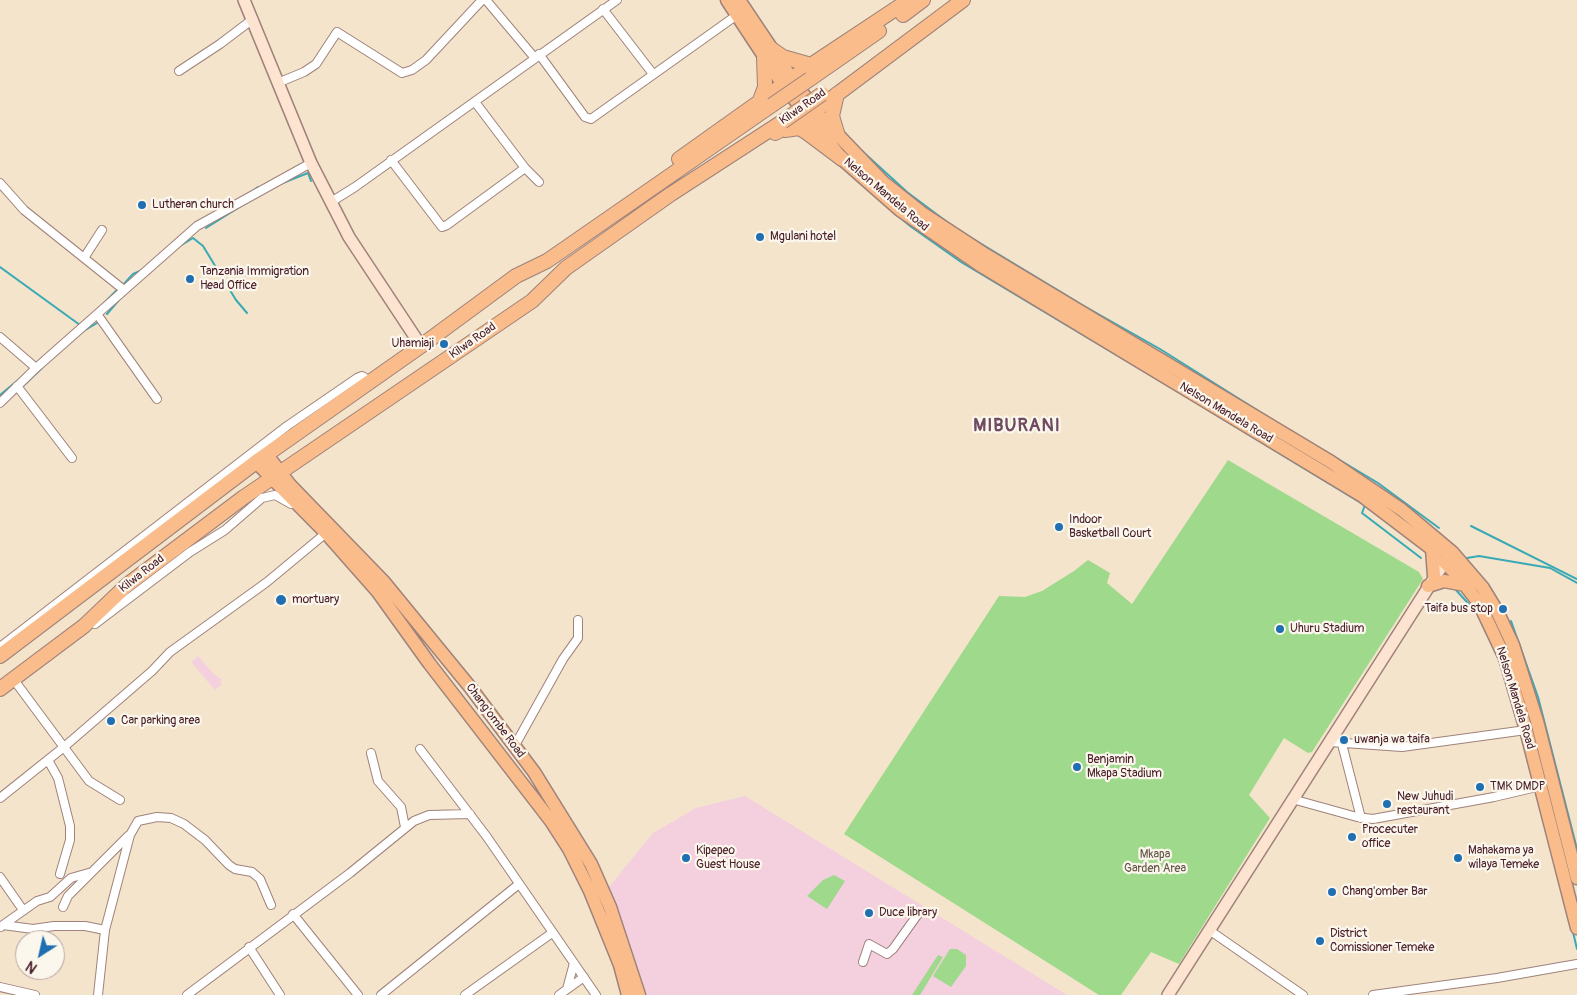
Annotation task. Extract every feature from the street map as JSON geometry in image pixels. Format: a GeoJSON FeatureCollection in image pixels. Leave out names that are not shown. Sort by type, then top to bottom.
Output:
{"type":"FeatureCollection","features":[{"type":"Feature","properties":{"kind":"highway"},"geometry":{"type":"LineString","coordinates":[[766,104],[787,82],[909,0]]}},
{"type":"Feature","properties":{"kind":"highway","name":"Kilwa Road"},"geometry":{"type":"LineString","coordinates":[[3,649],[516,276],[547,261],[766,104],[810,79],[923,0]]}},
{"type":"Feature","properties":{"kind":"highway","name":"Kilwa Road"},"geometry":{"type":"LineString","coordinates":[[0,689],[84,626],[127,585],[275,474],[401,391],[532,301],[566,268],[671,194],[780,127],[822,94],[952,0]]}},
{"type":"Feature","properties":{"kind":"highway"},"geometry":{"type":"LineString","coordinates":[[780,127],[812,113],[963,0]]}},
{"type":"Feature","properties":{"kind":"highway"},"geometry":{"type":"LineString","coordinates":[[766,104],[767,53],[812,65]]}},
{"type":"Feature","properties":{"kind":"highway"},"geometry":{"type":"LineString","coordinates":[[838,94],[832,116],[838,136]]}},
{"type":"Feature","properties":{"kind":"highway"},"geometry":{"type":"LineString","coordinates":[[780,127],[799,128],[811,134],[842,159]]}},
{"type":"Feature","properties":{"kind":"main road","name":"Nelson Mandela Road"},"geometry":{"type":"LineString","coordinates":[[726,0],[812,113],[842,159],[900,210],[941,240],[1027,294],[1362,495],[1432,549],[1448,557],[1488,620],[1505,658],[1541,786],[1577,928]]}},
{"type":"Feature","properties":{"kind":"main road","name":"Nelson Mandela Road"},"geometry":{"type":"LineString","coordinates":[[739,0],[767,53]]}},
{"type":"Feature","properties":{"kind":"main road","name":"Nelson Mandela Road"},"geometry":{"type":"LineString","coordinates":[[812,113],[838,136],[883,182],[944,229],[1331,462],[1402,510],[1448,557],[1483,588],[1497,611],[1513,646],[1537,721],[1577,878]]}},
{"type":"Feature","properties":{"kind":"main road","name":"Chang'ombe Road"},"geometry":{"type":"LineString","coordinates":[[262,459],[304,511],[378,592],[560,834],[590,891],[620,965],[628,995]]}},
{"type":"Feature","properties":{"kind":"main road"},"geometry":{"type":"LineString","coordinates":[[288,490],[288,471],[292,463]]}},
{"type":"Feature","properties":{"kind":"main road","name":"Chang'ombe Road"},"geometry":{"type":"LineString","coordinates":[[257,488],[288,490],[384,582],[464,680],[560,812],[591,864],[610,907],[639,995]]}},
{"type":"Feature","properties":{"kind":"main road"},"geometry":{"type":"LineString","coordinates":[[1432,549],[1431,581],[1444,581],[1465,585]]}},
{"type":"Feature","properties":{"kind":"street"},"geometry":{"type":"LineString","coordinates":[[244,0],[280,82],[311,163],[349,237],[421,346]]}},
{"type":"Feature","properties":{"kind":"street"},"geometry":{"type":"LineString","coordinates":[[280,82],[304,72],[316,64],[337,32],[402,72],[412,70],[426,60],[482,0]]}},
{"type":"Feature","properties":{"kind":"street"},"geometry":{"type":"LineString","coordinates":[[486,0],[591,120],[737,15]]}},
{"type":"Feature","properties":{"kind":"street"},"geometry":{"type":"LineString","coordinates":[[331,202],[344,195],[536,56],[617,0]]}},
{"type":"Feature","properties":{"kind":"street"},"geometry":{"type":"LineString","coordinates":[[603,9],[653,74]]}},
{"type":"Feature","properties":{"kind":"street"},"geometry":{"type":"LineString","coordinates":[[179,71],[253,19]]}},
{"type":"Feature","properties":{"kind":"street"},"geometry":{"type":"LineString","coordinates":[[475,102],[539,182]]}},
{"type":"Feature","properties":{"kind":"street"},"geometry":{"type":"LineString","coordinates":[[391,160],[442,227],[526,168]]}},
{"type":"Feature","properties":{"kind":"street"},"geometry":{"type":"LineString","coordinates":[[0,403],[36,368],[197,226],[311,163]]}},
{"type":"Feature","properties":{"kind":"street"},"geometry":{"type":"LineString","coordinates":[[0,183],[24,210],[124,290]]}},
{"type":"Feature","properties":{"kind":"street"},"geometry":{"type":"LineString","coordinates":[[84,258],[102,230]]}},
{"type":"Feature","properties":{"kind":"street"},"geometry":{"type":"LineString","coordinates":[[97,314],[157,399]]}},
{"type":"Feature","properties":{"kind":"street"},"geometry":{"type":"LineString","coordinates":[[0,337],[36,368]]}},
{"type":"Feature","properties":{"kind":"street"},"geometry":{"type":"LineString","coordinates":[[0,636],[3,649],[287,426],[357,378],[362,376],[370,381]]}},
{"type":"Feature","properties":{"kind":"street"},"geometry":{"type":"LineString","coordinates":[[17,386],[72,458]]}},
{"type":"Feature","properties":{"kind":"street"},"geometry":{"type":"LineString","coordinates":[[120,800],[89,781],[14,679],[156,577],[226,530],[262,498],[275,495],[304,511]]}},
{"type":"Feature","properties":{"kind":"street"},"geometry":{"type":"LineString","coordinates":[[0,798],[64,747],[152,671],[170,652],[267,582],[326,533]]}},
{"type":"Feature","properties":{"kind":"street"},"geometry":{"type":"LineString","coordinates":[[1173,993],[1292,799],[1336,743],[1431,581],[1448,557]]}},
{"type":"Feature","properties":{"kind":"street"},"geometry":{"type":"LineString","coordinates":[[514,747],[563,659],[578,638],[578,620]]}},
{"type":"Feature","properties":{"kind":"street"},"geometry":{"type":"LineString","coordinates":[[1336,743],[1402,747],[1526,730]]}},
{"type":"Feature","properties":{"kind":"street"},"geometry":{"type":"LineString","coordinates":[[1336,743],[1361,818]]}},
{"type":"Feature","properties":{"kind":"street"},"geometry":{"type":"LineString","coordinates":[[420,749],[470,814],[596,995]]}},
{"type":"Feature","properties":{"kind":"street"},"geometry":{"type":"LineString","coordinates":[[371,753],[378,781],[401,807],[404,828]]}},
{"type":"Feature","properties":{"kind":"street"},"geometry":{"type":"LineString","coordinates":[[48,760],[58,778],[70,826],[70,840],[60,874]]}},
{"type":"Feature","properties":{"kind":"street"},"geometry":{"type":"LineString","coordinates":[[1292,799],[1361,818],[1390,817],[1541,786]]}},
{"type":"Feature","properties":{"kind":"street"},"geometry":{"type":"LineString","coordinates":[[187,995],[350,873],[404,828],[429,815],[470,814]]}},
{"type":"Feature","properties":{"kind":"street"},"geometry":{"type":"LineString","coordinates":[[98,995],[105,930],[130,835],[138,821],[171,818],[184,824],[205,840],[235,868],[252,872],[260,879],[272,905]]}},
{"type":"Feature","properties":{"kind":"street"},"geometry":{"type":"LineString","coordinates":[[63,907],[68,896],[130,835]]}},
{"type":"Feature","properties":{"kind":"street"},"geometry":{"type":"LineString","coordinates":[[2,927],[37,901],[50,897],[70,878],[92,872]]}},
{"type":"Feature","properties":{"kind":"street"},"geometry":{"type":"LineString","coordinates":[[0,877],[23,910]]}},
{"type":"Feature","properties":{"kind":"street"},"geometry":{"type":"LineString","coordinates":[[381,995],[519,884]]}},
{"type":"Feature","properties":{"kind":"street"},"geometry":{"type":"LineString","coordinates":[[293,914],[358,995]]}},
{"type":"Feature","properties":{"kind":"street"},"geometry":{"type":"LineString","coordinates":[[863,962],[869,944],[887,954],[893,949],[918,914]]}},
{"type":"Feature","properties":{"kind":"street"},"geometry":{"type":"LineString","coordinates":[[2,927],[33,930],[54,926],[85,926],[105,930]]}},
{"type":"Feature","properties":{"kind":"street"},"geometry":{"type":"LineString","coordinates":[[1210,930],[1303,995]]}},
{"type":"Feature","properties":{"kind":"street"},"geometry":{"type":"LineString","coordinates":[[465,995],[552,933]]}},
{"type":"Feature","properties":{"kind":"street"},"geometry":{"type":"LineString","coordinates":[[250,947],[280,995]]}},
{"type":"Feature","properties":{"kind":"street"},"geometry":{"type":"LineString","coordinates":[[568,989],[574,963]]}},
{"type":"Feature","properties":{"kind":"street"},"geometry":{"type":"LineString","coordinates":[[1374,995],[1497,978],[1577,964]]}},
{"type":"Feature","properties":{"kind":"street"},"geometry":{"type":"LineString","coordinates":[[559,995],[584,977]]}},
{"type":"Feature","properties":{"kind":"street"},"geometry":{"type":"LineString","coordinates":[[0,987],[35,995]]}},
{"type":"Feature","properties":{"kind":"shaded area"},"geometry":{"type":"Polygon","coordinates":[[[198,656],[222,680],[220,682],[222,684],[215,690],[191,662],[198,656]]]}},
{"type":"Feature","properties":{"kind":"shaded area"},"geometry":{"type":"Polygon","coordinates":[[[745,796],[1067,995],[640,995],[609,887],[653,833],[696,808],[745,796]]]}},
{"type":"Feature","properties":{"kind":"green space","name":"Benjamin Mkapa Stadium"},"geometry":{"type":"Polygon","coordinates":[[[1228,460],[1419,572],[1423,579],[1312,752],[1308,753],[1284,738],[1249,795],[1270,818],[1179,964],[1151,952],[1121,995],[1099,995],[844,834],[999,596],[1025,597],[1042,591],[1088,560],[1110,573],[1107,583],[1132,604],[1228,460]]]}},
{"type":"Feature","properties":{"kind":"green space"},"geometry":{"type":"Polygon","coordinates":[[[834,875],[845,881],[827,909],[807,896],[823,880],[834,875]]]}},
{"type":"Feature","properties":{"kind":"green space"},"geometry":{"type":"Polygon","coordinates":[[[950,949],[957,949],[966,955],[966,966],[951,987],[933,976],[950,949]]]}},
{"type":"Feature","properties":{"kind":"green space"},"geometry":{"type":"Polygon","coordinates":[[[938,955],[943,957],[920,995],[912,995],[938,955]]]}},
{"type":"Feature","properties":{"kind":"waterway"},"geometry":{"type":"LineString","coordinates":[[256,15],[264,34]]}},
{"type":"Feature","properties":{"kind":"waterway"},"geometry":{"type":"LineString","coordinates":[[861,150],[907,192],[955,228],[1084,306],[1160,349],[1268,417]]}},
{"type":"Feature","properties":{"kind":"waterway"},"geometry":{"type":"LineString","coordinates":[[280,184],[308,173],[311,181]]}},
{"type":"Feature","properties":{"kind":"waterway"},"geometry":{"type":"LineString","coordinates":[[853,177],[910,226],[961,262],[1190,399]]}},
{"type":"Feature","properties":{"kind":"waterway"},"geometry":{"type":"LineString","coordinates":[[250,193],[258,187]]}},
{"type":"Feature","properties":{"kind":"waterway"},"geometry":{"type":"LineString","coordinates":[[206,228],[254,198]]}},
{"type":"Feature","properties":{"kind":"waterway"},"geometry":{"type":"LineString","coordinates":[[180,246],[193,238],[203,246],[236,300],[247,313]]}},
{"type":"Feature","properties":{"kind":"waterway"},"geometry":{"type":"LineString","coordinates":[[0,267],[80,325]]}},
{"type":"Feature","properties":{"kind":"waterway"},"geometry":{"type":"LineString","coordinates":[[123,285],[133,274],[140,271]]}},
{"type":"Feature","properties":{"kind":"waterway"},"geometry":{"type":"LineString","coordinates":[[103,304],[119,288]]}},
{"type":"Feature","properties":{"kind":"waterway"},"geometry":{"type":"LineString","coordinates":[[107,314],[119,300]]}},
{"type":"Feature","properties":{"kind":"waterway"},"geometry":{"type":"LineString","coordinates":[[82,332],[97,323]]}},
{"type":"Feature","properties":{"kind":"waterway"},"geometry":{"type":"LineString","coordinates":[[21,388],[43,367]]}},
{"type":"Feature","properties":{"kind":"waterway"},"geometry":{"type":"LineString","coordinates":[[0,395],[17,381]]}},
{"type":"Feature","properties":{"kind":"waterway"},"geometry":{"type":"LineString","coordinates":[[1203,407],[1361,503]]}},
{"type":"Feature","properties":{"kind":"waterway"},"geometry":{"type":"LineString","coordinates":[[1323,450],[1378,483],[1439,528]]}},
{"type":"Feature","properties":{"kind":"waterway"},"geometry":{"type":"LineString","coordinates":[[1365,505],[1362,513],[1421,558]]}},
{"type":"Feature","properties":{"kind":"waterway"},"geometry":{"type":"LineString","coordinates":[[1471,526],[1577,579]]}},
{"type":"Feature","properties":{"kind":"waterway"},"geometry":{"type":"LineString","coordinates":[[1467,558],[1479,556],[1550,568],[1577,583]]}},
{"type":"Feature","properties":{"kind":"waterway"},"geometry":{"type":"LineString","coordinates":[[1455,589],[1477,613]]}},
{"type":"Feature","properties":{"kind":"waterway"},"geometry":{"type":"LineString","coordinates":[[1511,621],[1538,697],[1577,849]]}},
{"type":"Feature","properties":{"kind":"waterway"},"geometry":{"type":"LineString","coordinates":[[1573,932],[1577,949]]}},
{"type":"Feature","properties":{"kind":"place","name":"Lutheran church"},"geometry":{"type":"Point","coordinates":[142,205]}},
{"type":"Feature","properties":{"kind":"place","name":"Mgulani hotel"},"geometry":{"type":"Point","coordinates":[760,237]}},
{"type":"Feature","properties":{"kind":"place","name":"Tanzania Immigration Head Office"},"geometry":{"type":"Point","coordinates":[190,279]}},
{"type":"Feature","properties":{"kind":"place","name":"Uhamiaji"},"geometry":{"type":"Point","coordinates":[444,344]}},
{"type":"Feature","properties":{"kind":"place","name":"Indoor Basketball Court"},"geometry":{"type":"Point","coordinates":[1059,527]}},
{"type":"Feature","properties":{"kind":"place","name":"mortuary"},"geometry":{"type":"Point","coordinates":[281,600]}},
{"type":"Feature","properties":{"kind":"place","name":"Taifa bus stop"},"geometry":{"type":"Point","coordinates":[1503,609]}},
{"type":"Feature","properties":{"kind":"place","name":"Uhuru Stadium"},"geometry":{"type":"Point","coordinates":[1280,629]}},
{"type":"Feature","properties":{"kind":"place","name":"Car parking area"},"geometry":{"type":"Point","coordinates":[111,721]}},
{"type":"Feature","properties":{"kind":"place","name":"uwanja wa taifa"},"geometry":{"type":"Point","coordinates":[1344,740]}},
{"type":"Feature","properties":{"kind":"place","name":"Benjamin Mkapa Stadium"},"geometry":{"type":"Point","coordinates":[1077,767]}},
{"type":"Feature","properties":{"kind":"place","name":"TMK DMDP"},"geometry":{"type":"Point","coordinates":[1480,787]}},
{"type":"Feature","properties":{"kind":"place","name":"New Juhudi restaurant"},"geometry":{"type":"Point","coordinates":[1387,804]}},
{"type":"Feature","properties":{"kind":"place","name":"Procecuter office"},"geometry":{"type":"Point","coordinates":[1352,837]}},
{"type":"Feature","properties":{"kind":"place","name":"Kipepeo Guest House"},"geometry":{"type":"Point","coordinates":[686,858]}},
{"type":"Feature","properties":{"kind":"place","name":"Mahakama ya wilaya Temeke"},"geometry":{"type":"Point","coordinates":[1458,858]}},
{"type":"Feature","properties":{"kind":"place","name":"Chang'omber Bar"},"geometry":{"type":"Point","coordinates":[1332,892]}},
{"type":"Feature","properties":{"kind":"place","name":"Duce library"},"geometry":{"type":"Point","coordinates":[869,913]}},
{"type":"Feature","properties":{"kind":"place","name":"District Comissioner Temeke"},"geometry":{"type":"Point","coordinates":[1320,941]}},
{"type":"Feature","properties":{"kind":"district","name":"MIBURANI"},"geometry":{"type":"Point","coordinates":[1017,426]}},
{"type":"Feature","properties":{"kind":"park label","name":"Mkapa Garden Area"},"geometry":{"type":"Point","coordinates":[1155,862]}}]}
